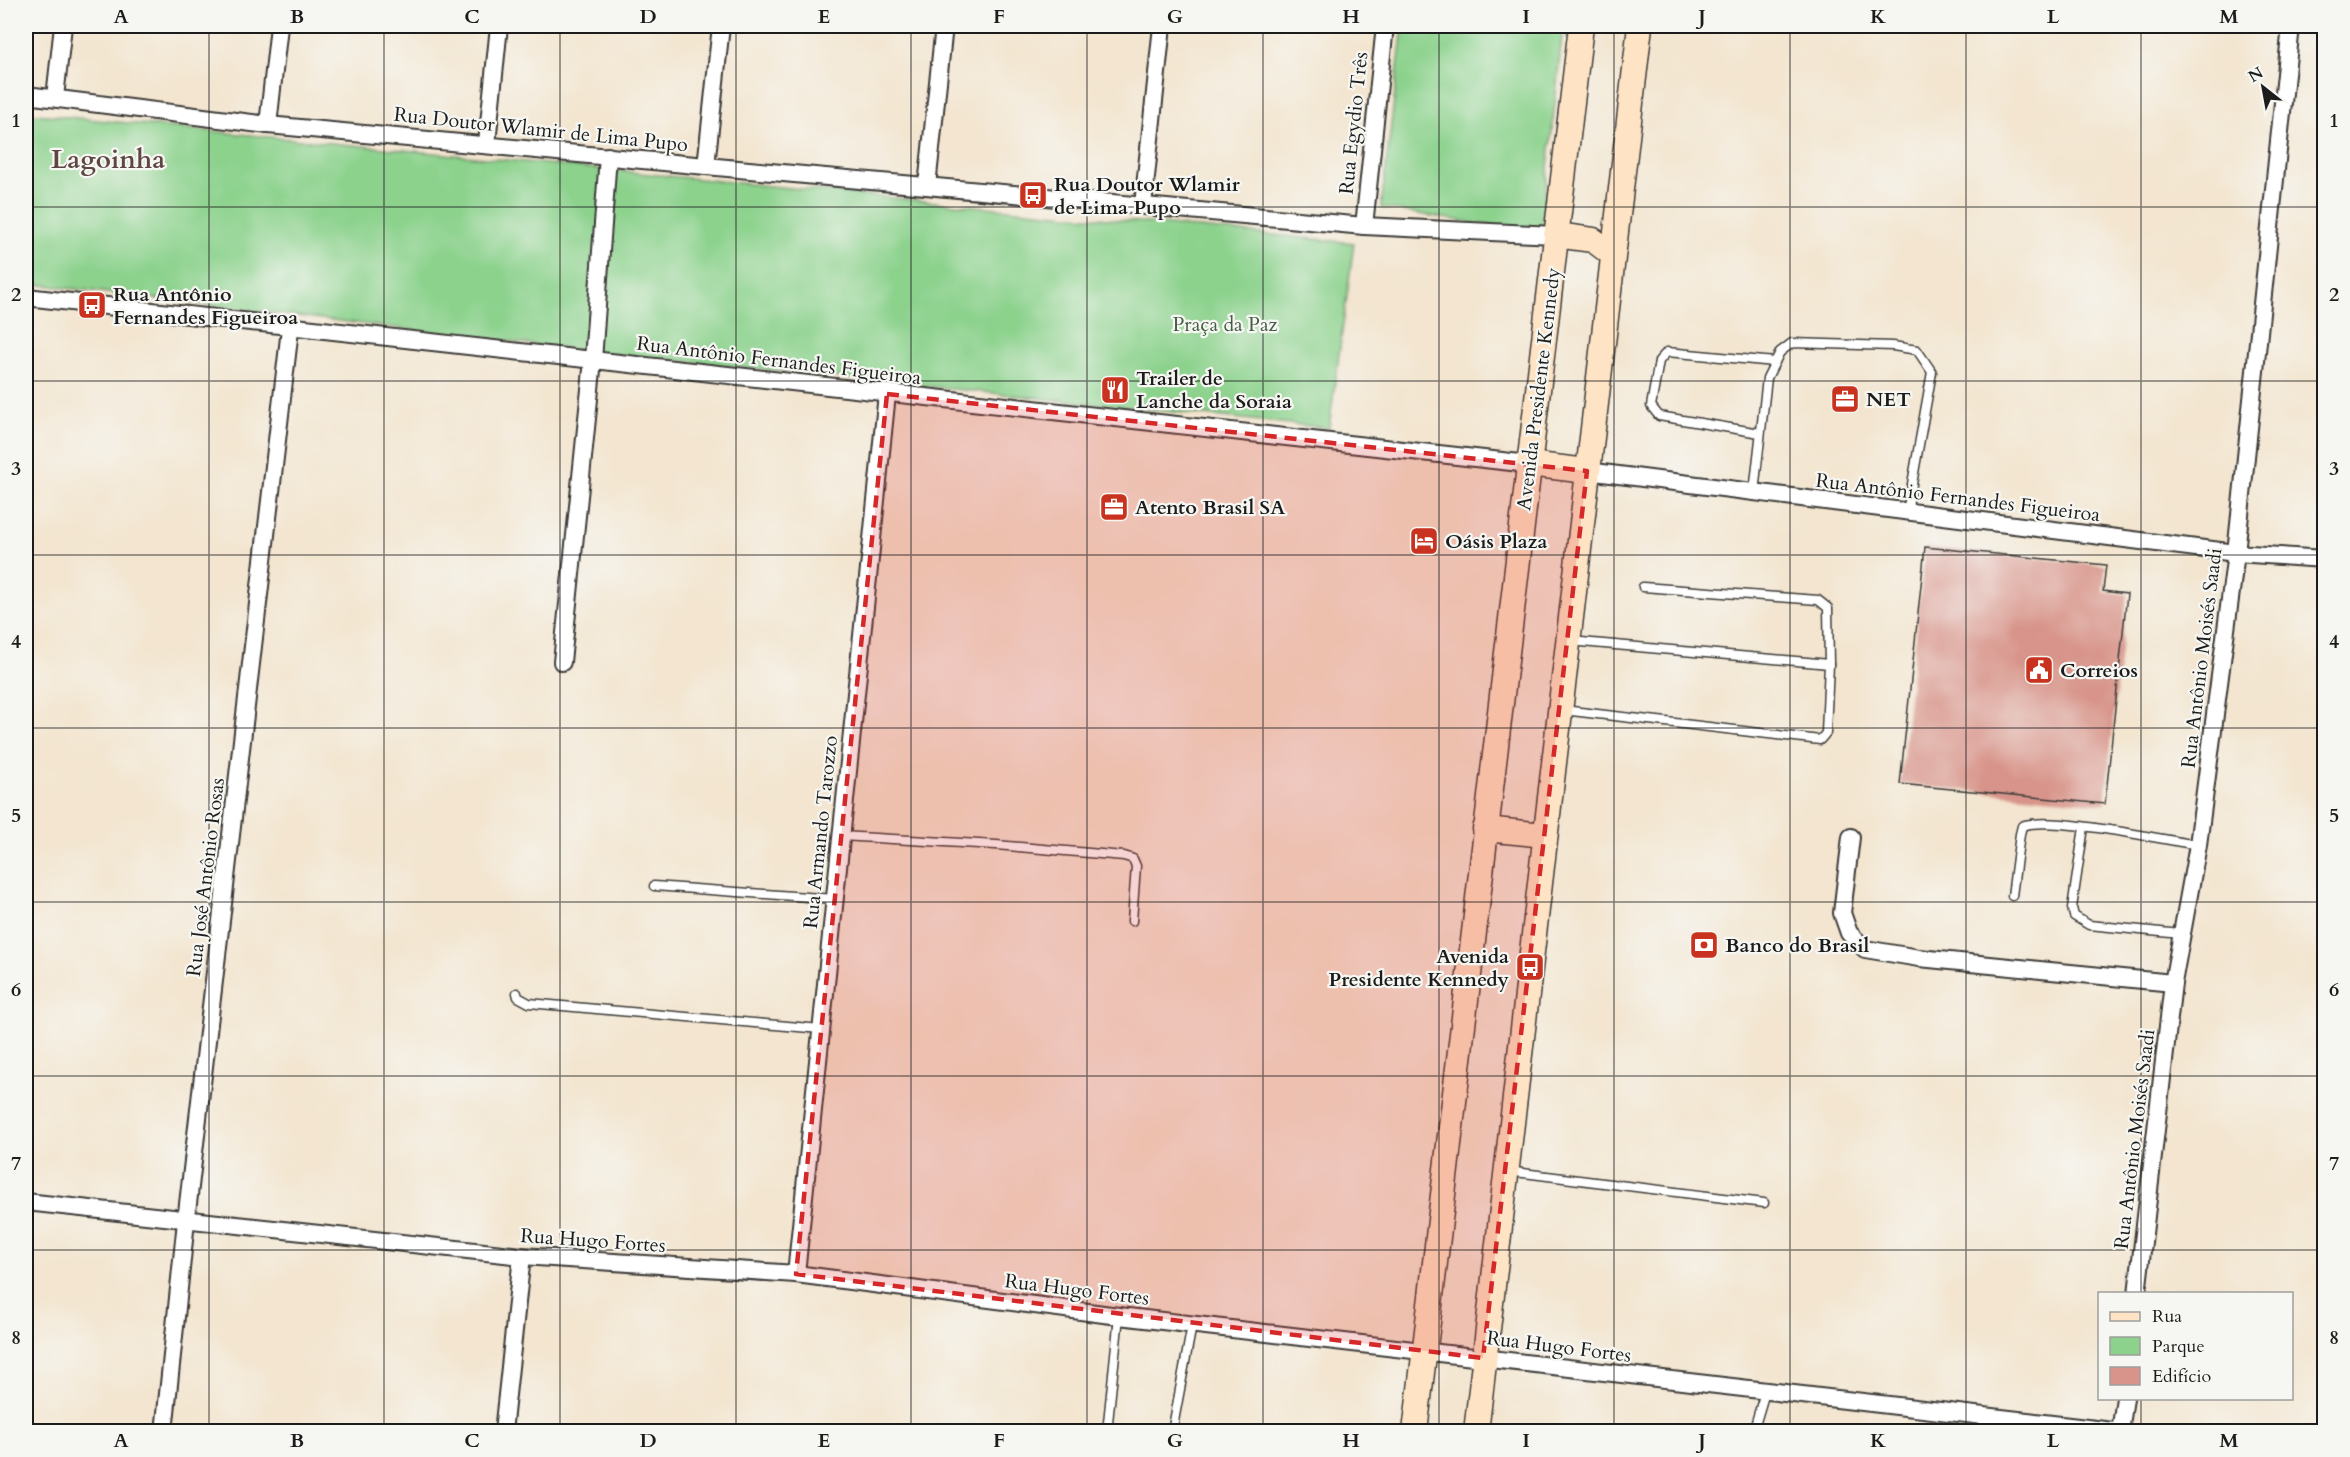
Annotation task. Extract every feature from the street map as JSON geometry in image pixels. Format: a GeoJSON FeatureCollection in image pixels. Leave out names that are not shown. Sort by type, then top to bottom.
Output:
{"type":"FeatureCollection","features":[{"type":"Feature","properties":{"kind":"main road","name":"Avenida Presidente Kennedy"},"geometry":{"type":"LineString","coordinates":[[1415,1431],[1581,26]]}},
{"type":"Feature","properties":{"kind":"main road"},"geometry":{"type":"LineString","coordinates":[[1476,1431],[1640,26]]}},
{"type":"Feature","properties":{"kind":"main road"},"geometry":{"type":"LineString","coordinates":[[1556,235],[1593,240],[1612,254]]}},
{"type":"Feature","properties":{"kind":"main road"},"geometry":{"type":"LineString","coordinates":[[1529,464],[1587,471]]}},
{"type":"Feature","properties":{"kind":"main road"},"geometry":{"type":"LineString","coordinates":[[1485,829],[1545,835]]}},
{"type":"Feature","properties":{"kind":"street"},"geometry":{"type":"LineString","coordinates":[[55,97],[63,26]]}},
{"type":"Feature","properties":{"kind":"street"},"geometry":{"type":"LineString","coordinates":[[268,124],[279,26]]}},
{"type":"Feature","properties":{"kind":"street"},"geometry":{"type":"LineString","coordinates":[[488,143],[499,26]]}},
{"type":"Feature","properties":{"kind":"street"},"geometry":{"type":"LineString","coordinates":[[706,166],[721,26]]}},
{"type":"Feature","properties":{"kind":"street"},"geometry":{"type":"LineString","coordinates":[[927,186],[944,26]]}},
{"type":"Feature","properties":{"kind":"street"},"geometry":{"type":"LineString","coordinates":[[1143,205],[1162,26]]}},
{"type":"Feature","properties":{"kind":"street","name":"Rua Egydio Três"},"geometry":{"type":"LineString","coordinates":[[1364,226],[1385,26]]}},
{"type":"Feature","properties":{"kind":"street","name":"Rua Antônio Moisés Saadi"},"geometry":{"type":"LineString","coordinates":[[2137,1292],[2173,983],[2198,845],[2236,553],[2290,26]]}},
{"type":"Feature","properties":{"kind":"street","name":"Rua Doutor Wlamir de Lima Pupo"},"geometry":{"type":"LineString","coordinates":[[26,95],[268,124],[488,143],[706,166],[1364,226],[1556,235]]}},
{"type":"Feature","properties":{"kind":"street"},"geometry":{"type":"LineString","coordinates":[[562,662],[593,360],[608,156]]}},
{"type":"Feature","properties":{"kind":"street","name":"Rua Antônio Fernandes Figueiroa"},"geometry":{"type":"LineString","coordinates":[[26,297],[1529,464]]}},
{"type":"Feature","properties":{"kind":"street","name":"Rua José Antônio Rosas"},"geometry":{"type":"LineString","coordinates":[[164,1431],[186,1221],[290,328]]}},
{"type":"Feature","properties":{"kind":"street","name":"Rua Armando Tarozzo"},"geometry":{"type":"LineString","coordinates":[[796,1274],[887,394]]}},
{"type":"Feature","properties":{"kind":"street","name":"Rua Antônio Fernandes Figueiroa"},"geometry":{"type":"LineString","coordinates":[[1587,471],[2236,553],[2325,559]]}},
{"type":"Feature","properties":{"kind":"street"},"geometry":{"type":"LineString","coordinates":[[1851,837],[1842,913],[1849,933],[1865,949],[1918,958],[2173,983]]}},
{"type":"Feature","properties":{"kind":"street","name":"Rua Hugo Fortes"},"geometry":{"type":"LineString","coordinates":[[26,1202],[522,1256],[796,1274],[1192,1325],[2121,1431]]}},
{"type":"Feature","properties":{"kind":"street"},"geometry":{"type":"LineString","coordinates":[[503,1431],[522,1256]]}},
{"type":"Feature","properties":{"kind":"street"},"geometry":{"type":"LineString","coordinates":[[2121,1431],[2125,1400]]}},
{"type":"Feature","properties":{"kind":"lane"},"geometry":{"type":"LineString","coordinates":[[1754,492],[1767,378],[1780,352],[1792,343],[1893,346],[1917,350],[1932,372],[1907,512]]}},
{"type":"Feature","properties":{"kind":"lane"},"geometry":{"type":"LineString","coordinates":[[1760,433],[1659,416],[1651,406],[1659,361],[1667,352],[1775,362]]}},
{"type":"Feature","properties":{"kind":"lane"},"geometry":{"type":"LineString","coordinates":[[1559,709],[1820,740],[1826,733],[1829,664],[1828,608],[1818,600],[1643,587]]}},
{"type":"Feature","properties":{"kind":"lane"},"geometry":{"type":"LineString","coordinates":[[1567,641],[1829,664]]}},
{"type":"Feature","properties":{"kind":"lane"},"geometry":{"type":"LineString","coordinates":[[2012,896],[2022,826],[2032,822],[2084,827],[2198,845]]}},
{"type":"Feature","properties":{"kind":"lane"},"geometry":{"type":"LineString","coordinates":[[2084,827],[2072,908],[2074,916],[2089,924],[2181,934]]}},
{"type":"Feature","properties":{"kind":"lane"},"geometry":{"type":"LineString","coordinates":[[841,836],[996,845],[1124,856],[1133,859],[1136,866],[1132,921]]}},
{"type":"Feature","properties":{"kind":"lane"},"geometry":{"type":"LineString","coordinates":[[654,885],[835,899]]}},
{"type":"Feature","properties":{"kind":"lane"},"geometry":{"type":"LineString","coordinates":[[517,993],[518,998],[529,1003],[821,1029]]}},
{"type":"Feature","properties":{"kind":"lane"},"geometry":{"type":"LineString","coordinates":[[1507,1171],[1764,1203]]}},
{"type":"Feature","properties":{"kind":"lane"},"geometry":{"type":"LineString","coordinates":[[1107,1431],[1119,1316]]}},
{"type":"Feature","properties":{"kind":"lane"},"geometry":{"type":"LineString","coordinates":[[1172,1431],[1192,1325]]}},
{"type":"Feature","properties":{"kind":"lane"},"geometry":{"type":"LineString","coordinates":[[1753,1431],[1765,1392]]}},
{"type":"Feature","properties":{"kind":"highlighted area"},"geometry":{"type":"Polygon","coordinates":[[[887,394],[1587,471],[1483,1358],[796,1274],[887,394]]]}},
{"type":"Feature","properties":{"kind":"green space"},"geometry":{"type":"Polygon","coordinates":[[[1403,26],[1563,26],[1541,234],[1381,208],[1403,26]]]}},
{"type":"Feature","properties":{"kind":"green space","name":"Praça da Paz"},"geometry":{"type":"Polygon","coordinates":[[[26,113],[1354,243],[1329,428],[594,352],[26,283],[26,113]]]}},
{"type":"Feature","properties":{"kind":"building"},"geometry":{"type":"Polygon","coordinates":[[[1925,547],[2106,565],[2103,591],[2127,594],[2105,804],[1900,784],[1925,547]]]}},
{"type":"Feature","properties":{"kind":"place","name":"Rua Doutor Wlamir de Lima Pupo"},"geometry":{"type":"Point","coordinates":[1033,195]}},
{"type":"Feature","properties":{"kind":"place","name":"Rua Antônio Fernandes Figueiroa"},"geometry":{"type":"Point","coordinates":[92,305]}},
{"type":"Feature","properties":{"kind":"place","name":"Trailer de Lanche da Soraia"},"geometry":{"type":"Point","coordinates":[1115,390]}},
{"type":"Feature","properties":{"kind":"place","name":"NET"},"geometry":{"type":"Point","coordinates":[1845,399]}},
{"type":"Feature","properties":{"kind":"place","name":"Atento Brasil SA"},"geometry":{"type":"Point","coordinates":[1114,507]}},
{"type":"Feature","properties":{"kind":"place","name":"Oásis Plaza"},"geometry":{"type":"Point","coordinates":[1424,541]}},
{"type":"Feature","properties":{"kind":"place","name":"Correios"},"geometry":{"type":"Point","coordinates":[2039,670]}},
{"type":"Feature","properties":{"kind":"place","name":"Banco do Brasil"},"geometry":{"type":"Point","coordinates":[1704,945]}},
{"type":"Feature","properties":{"kind":"place","name":"Avenida Presidente Kennedy"},"geometry":{"type":"Point","coordinates":[1530,967]}},
{"type":"Feature","properties":{"kind":"district","name":"Lagoinha"},"geometry":{"type":"Point","coordinates":[108,159]}}]}
